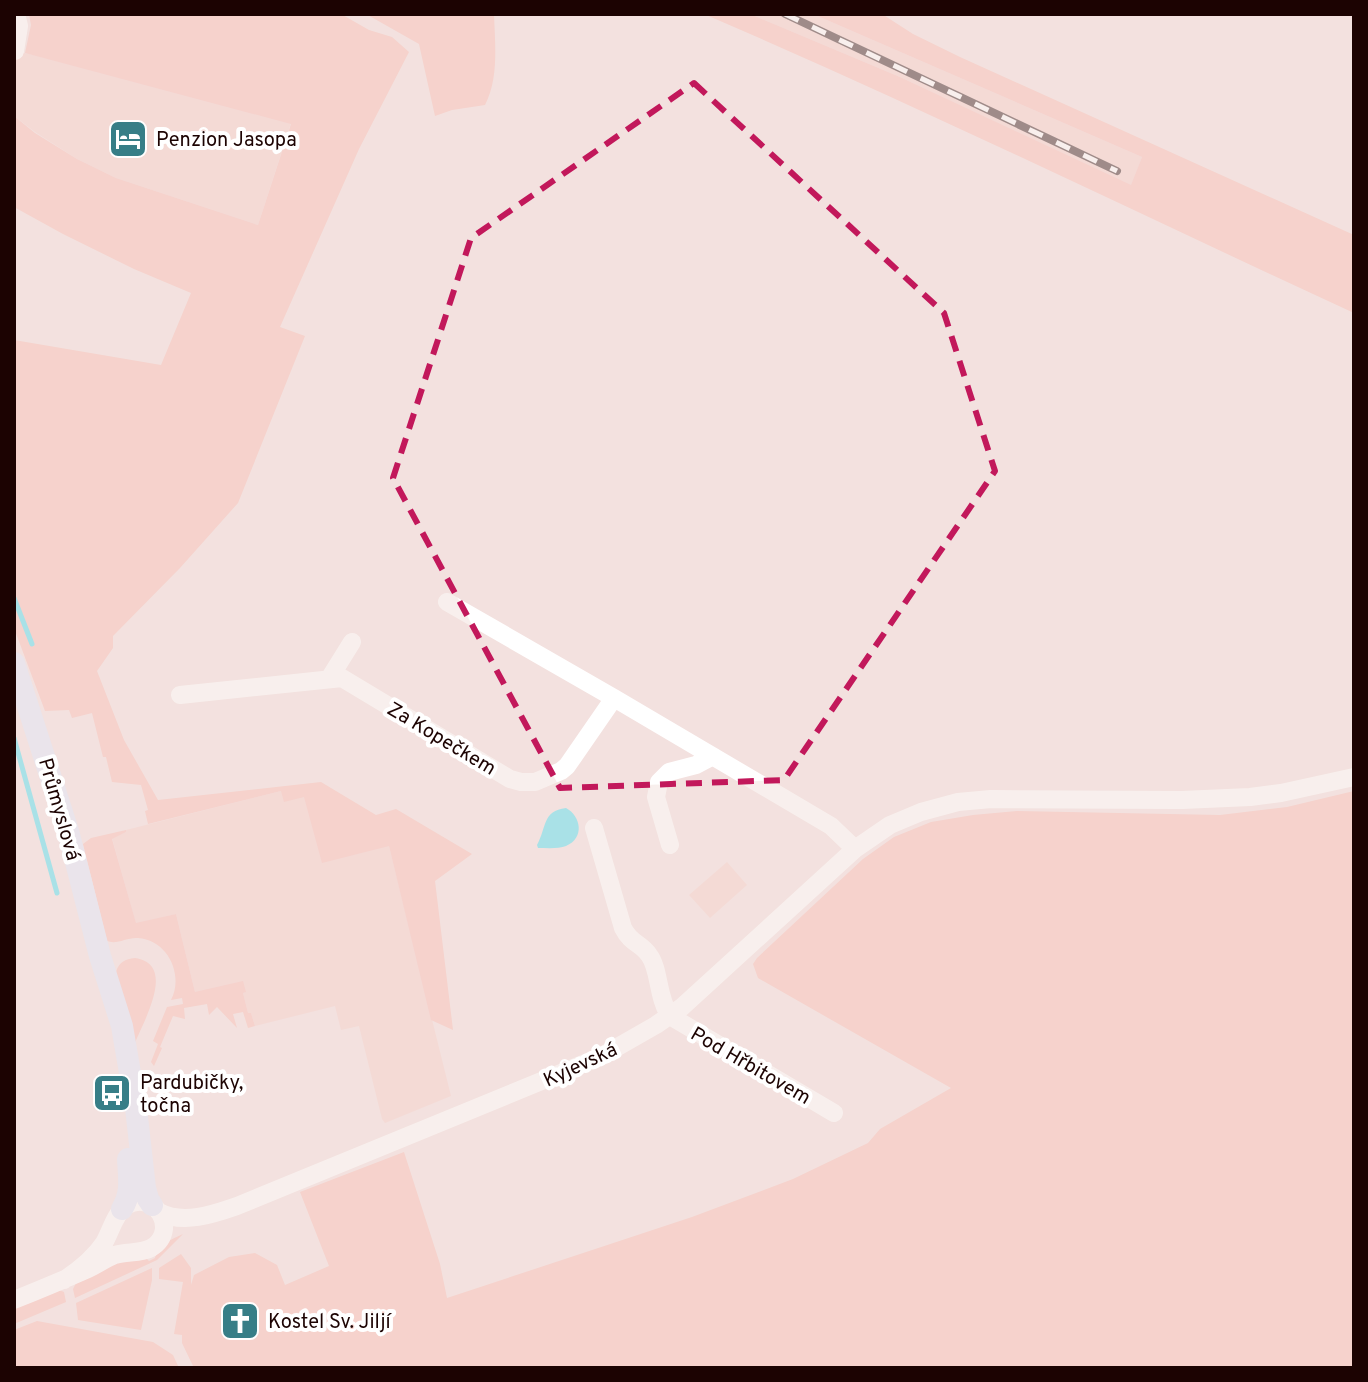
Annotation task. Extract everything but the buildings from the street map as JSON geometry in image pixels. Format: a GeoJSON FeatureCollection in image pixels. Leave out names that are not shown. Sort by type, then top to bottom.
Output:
{"type":"FeatureCollection","features":[{"type":"Feature","properties":{"kind":"main road","name":"Průmyslová"},"geometry":{"type":"LineString","coordinates":[[14,663],[68,831],[124,1036],[145,1188],[148,1199],[156,1208]]}},
{"type":"Feature","properties":{"kind":"main road","name":"Průmyslová"},"geometry":{"type":"LineString","coordinates":[[100,956],[124,1095],[130,1189],[119,1215]]}},
{"type":"Feature","properties":{"kind":"street"},"geometry":{"type":"LineString","coordinates":[[15,51],[19,26],[16,14]]}},
{"type":"Feature","properties":{"kind":"street"},"geometry":{"type":"LineString","coordinates":[[447,602],[831,826],[855,849]]}},
{"type":"Feature","properties":{"kind":"street"},"geometry":{"type":"LineString","coordinates":[[329,679],[352,642]]}},
{"type":"Feature","properties":{"kind":"street","name":"Za Kopečkem"},"geometry":{"type":"LineString","coordinates":[[180,695],[342,678],[510,779],[521,782],[554,776],[567,766],[614,698]]}},
{"type":"Feature","properties":{"kind":"street"},"geometry":{"type":"LineString","coordinates":[[670,845],[656,797],[659,782],[669,772],[696,765],[713,756]]}},
{"type":"Feature","properties":{"kind":"street","name":"Kyjevská"},"geometry":{"type":"LineString","coordinates":[[157,1244],[174,1231],[211,1220],[255,1199],[580,1066],[623,1045],[694,998],[855,849],[903,819],[958,802],[1004,798],[1224,799],[1281,793],[1354,777]]}},
{"type":"Feature","properties":{"kind":"street"},"geometry":{"type":"LineString","coordinates":[[594,828],[623,928],[631,941],[651,958],[662,1002],[670,1016]]}},
{"type":"Feature","properties":{"kind":"street","name":"Pod Hřbitovem"},"geometry":{"type":"LineString","coordinates":[[670,1016],[834,1113]]}},
{"type":"Feature","properties":{"kind":"street","name":"Kyjevská"},"geometry":{"type":"LineString","coordinates":[[156,1208],[172,1217],[197,1216],[255,1199]]}},
{"type":"Feature","properties":{"kind":"street"},"geometry":{"type":"LineString","coordinates":[[14,1300],[64,1280],[115,1255],[151,1248],[164,1231],[156,1208],[134,1202],[119,1215],[94,1256],[64,1280]]}},
{"type":"Feature","properties":{"kind":"street"},"geometry":{"type":"LineString","coordinates":[[119,1215],[115,1230],[118,1239],[125,1246],[139,1251]]}},
{"type":"Feature","properties":{"kind":"highlighted area"},"geometry":{"type":"Polygon","coordinates":[[[694,83],[944,313],[995,471],[784,780],[560,788],[393,478],[471,238],[694,83]]]}},
{"type":"Feature","properties":{"kind":"shaded area"},"geometry":{"type":"Polygon","coordinates":[[[29,14],[341,14],[369,30],[392,37],[409,52],[359,149],[280,327],[305,336],[238,503],[113,636],[113,648],[97,671],[124,740],[158,800],[321,782],[376,815],[396,809],[472,854],[435,881],[453,1030],[431,1020],[389,846],[322,863],[304,797],[284,802],[281,791],[148,824],[145,811],[148,810],[141,785],[112,782],[92,713],[72,718],[69,710],[45,711],[14,628],[14,340],[161,365],[191,293],[134,269],[14,207],[14,116],[77,159],[116,178],[258,225],[291,124],[25,53],[31,25],[29,14]]]}},
{"type":"Feature","properties":{"kind":"shaded area"},"geometry":{"type":"Polygon","coordinates":[[[366,14],[494,14],[494,72],[485,105],[435,116],[419,44],[366,14]]]}},
{"type":"Feature","properties":{"kind":"shaded area"},"geometry":{"type":"Polygon","coordinates":[[[704,14],[750,14],[900,77],[1131,185],[1142,157],[813,14],[882,14],[913,34],[960,57],[1354,235],[1354,313],[949,124],[704,14]]]}},
{"type":"Feature","properties":{"kind":"shaded area"},"geometry":{"type":"Polygon","coordinates":[[[750,14],[813,14],[1142,157],[1131,186],[900,77],[750,14]]]}},
{"type":"Feature","properties":{"kind":"shaded area"},"geometry":{"type":"Polygon","coordinates":[[[14,51],[291,123],[258,225],[116,178],[77,159],[35,132],[14,116],[14,51]]]}},
{"type":"Feature","properties":{"kind":"shaded area"},"geometry":{"type":"Polygon","coordinates":[[[281,791],[303,796],[389,846],[451,1096],[385,1123],[359,1026],[341,1030],[335,1006],[255,1026],[251,1013],[248,1013],[245,992],[195,992],[176,914],[136,924],[112,838],[126,830],[281,791]]]}},
{"type":"Feature","properties":{"kind":"shaded area"},"geometry":{"type":"Polygon","coordinates":[[[1354,791],[1354,1368],[194,1368],[182,1343],[182,1335],[174,1334],[183,1282],[159,1279],[159,1268],[181,1254],[191,1268],[191,1285],[194,1275],[229,1257],[255,1253],[277,1265],[285,1285],[329,1266],[300,1192],[404,1152],[440,1264],[447,1298],[692,1217],[793,1179],[868,1143],[880,1129],[951,1088],[758,978],[753,964],[863,859],[894,837],[931,822],[973,815],[1017,811],[1220,815],[1287,807],[1354,791]]]}},
{"type":"Feature","properties":{"kind":"shaded area"},"geometry":{"type":"Polygon","coordinates":[[[126,830],[112,839],[136,923],[176,914],[195,992],[243,981],[248,1013],[251,1013],[255,1026],[248,1028],[243,1012],[233,1014],[237,1028],[217,1007],[209,1015],[207,1004],[184,1008],[185,1019],[173,1016],[154,1066],[151,1062],[158,1044],[153,1041],[167,1007],[183,1004],[182,998],[171,1000],[176,980],[171,960],[149,940],[107,941],[83,844],[91,838],[126,830]]]}},
{"type":"Feature","properties":{"kind":"shaded area"},"geometry":{"type":"Polygon","coordinates":[[[727,862],[747,885],[710,918],[689,895],[727,862]]]}},
{"type":"Feature","properties":{"kind":"shaded area"},"geometry":{"type":"Polygon","coordinates":[[[135,958],[147,962],[154,971],[156,981],[150,1008],[135,1043],[116,972],[123,962],[135,958]]]}},
{"type":"Feature","properties":{"kind":"shaded area"},"geometry":{"type":"Polygon","coordinates":[[[183,1234],[157,1260],[75,1298],[73,1289],[76,1283],[117,1260],[146,1258],[149,1261],[166,1243],[183,1234]]]}},
{"type":"Feature","properties":{"kind":"shaded area"},"geometry":{"type":"Polygon","coordinates":[[[152,1268],[141,1330],[78,1320],[76,1303],[152,1268]]]}},
{"type":"Feature","properties":{"kind":"shaded area"},"geometry":{"type":"Polygon","coordinates":[[[59,1290],[64,1292],[66,1302],[14,1324],[14,1309],[59,1290]]]}},
{"type":"Feature","properties":{"kind":"shaded area"},"geometry":{"type":"Polygon","coordinates":[[[37,1321],[153,1342],[173,1355],[179,1368],[14,1368],[14,1330],[37,1321]]]}},
{"type":"Feature","properties":{"kind":"water"},"geometry":{"type":"Polygon","coordinates":[[[566,808],[578,821],[576,838],[563,847],[538,848],[549,816],[566,808]]]}},
{"type":"Feature","properties":{"kind":"waterway"},"geometry":{"type":"LineString","coordinates":[[14,598],[32,644]]}},
{"type":"Feature","properties":{"kind":"waterway"},"geometry":{"type":"LineString","coordinates":[[14,738],[57,893]]}},
{"type":"Feature","properties":{"kind":"railway"},"geometry":{"type":"LineString","coordinates":[[785,14],[1117,171]]}},
{"type":"Feature","properties":{"kind":"place","name":"Penzion Jasopa"},"geometry":{"type":"Point","coordinates":[128,139]}},
{"type":"Feature","properties":{"kind":"place","name":"Pardubičky, točna"},"geometry":{"type":"Point","coordinates":[112,1093]}},
{"type":"Feature","properties":{"kind":"place","name":"Kostel Sv. Jiljí"},"geometry":{"type":"Point","coordinates":[240,1321]}}]}
